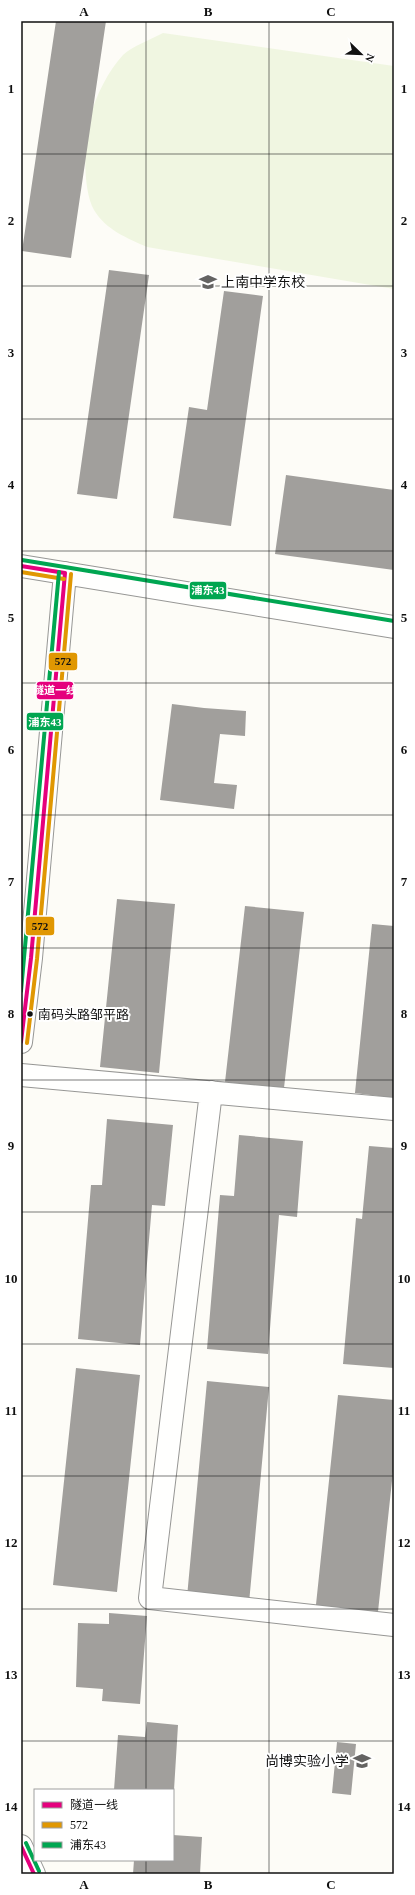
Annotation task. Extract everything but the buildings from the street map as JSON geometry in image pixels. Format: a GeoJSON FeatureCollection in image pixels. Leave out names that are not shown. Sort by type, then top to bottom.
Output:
{"type":"FeatureCollection","features":[{"type":"Feature","properties":{"kind":"street"},"geometry":{"type":"LineString","coordinates":[[21,566],[394,627]]}},
{"type":"Feature","properties":{"kind":"street"},"geometry":{"type":"LineString","coordinates":[[21,1042],[31,958],[65,573]]}},
{"type":"Feature","properties":{"kind":"street"},"geometry":{"type":"LineString","coordinates":[[21,1075],[394,1109]]}},
{"type":"Feature","properties":{"kind":"street"},"geometry":{"type":"LineString","coordinates":[[210,1092],[150,1598],[394,1625]]}},
{"type":"Feature","properties":{"kind":"street"},"geometry":{"type":"LineString","coordinates":[[21,1846],[34,1874]]}},
{"type":"Feature","properties":{"kind":"green space"},"geometry":{"type":"Polygon","coordinates":[[[163,33],[394,66],[394,289],[147,247],[118,233],[99,217],[90,201],[87,190],[85,151],[90,117],[99,92],[123,55],[136,46],[163,33]]]}},
{"type":"Feature","properties":{"kind":"transit line","name":"浦东43"},"geometry":{"type":"LineString","coordinates":[[22,560],[394,621]]}},
{"type":"Feature","properties":{"kind":"transit line","name":"隧道一线"},"geometry":{"type":"LineString","coordinates":[[21,566],[65,573]]}},
{"type":"Feature","properties":{"kind":"transit line","name":"572"},"geometry":{"type":"LineString","coordinates":[[21,572],[64,579]]}},
{"type":"Feature","properties":{"kind":"transit line","name":"浦东43"},"geometry":{"type":"LineString","coordinates":[[21,991],[59,572]]}},
{"type":"Feature","properties":{"kind":"transit line","name":"隧道一线"},"geometry":{"type":"LineString","coordinates":[[21,1042],[31,958],[65,573]]}},
{"type":"Feature","properties":{"kind":"transit line","name":"572"},"geometry":{"type":"LineString","coordinates":[[27,1043],[37,959],[71,574]]}},
{"type":"Feature","properties":{"kind":"transit line","name":"浦东43"},"geometry":{"type":"LineString","coordinates":[[26,1843],[34,1860]]}},
{"type":"Feature","properties":{"kind":"transit line","name":"隧道一线"},"geometry":{"type":"LineString","coordinates":[[21,1846],[34,1874]]}},
{"type":"Feature","properties":{"kind":"transit line","name":"浦东43"},"geometry":{"type":"LineString","coordinates":[[34,1861],[39,1871]]}},
{"type":"Feature","properties":{"kind":"place","name":"上南中学东校"},"geometry":{"type":"Point","coordinates":[208,282]}},
{"type":"Feature","properties":{"kind":"place","name":"南码头路邹平路"},"geometry":{"type":"Point","coordinates":[30,1014]}},
{"type":"Feature","properties":{"kind":"place","name":"尚博实验小学"},"geometry":{"type":"Point","coordinates":[362,1761]}}]}
